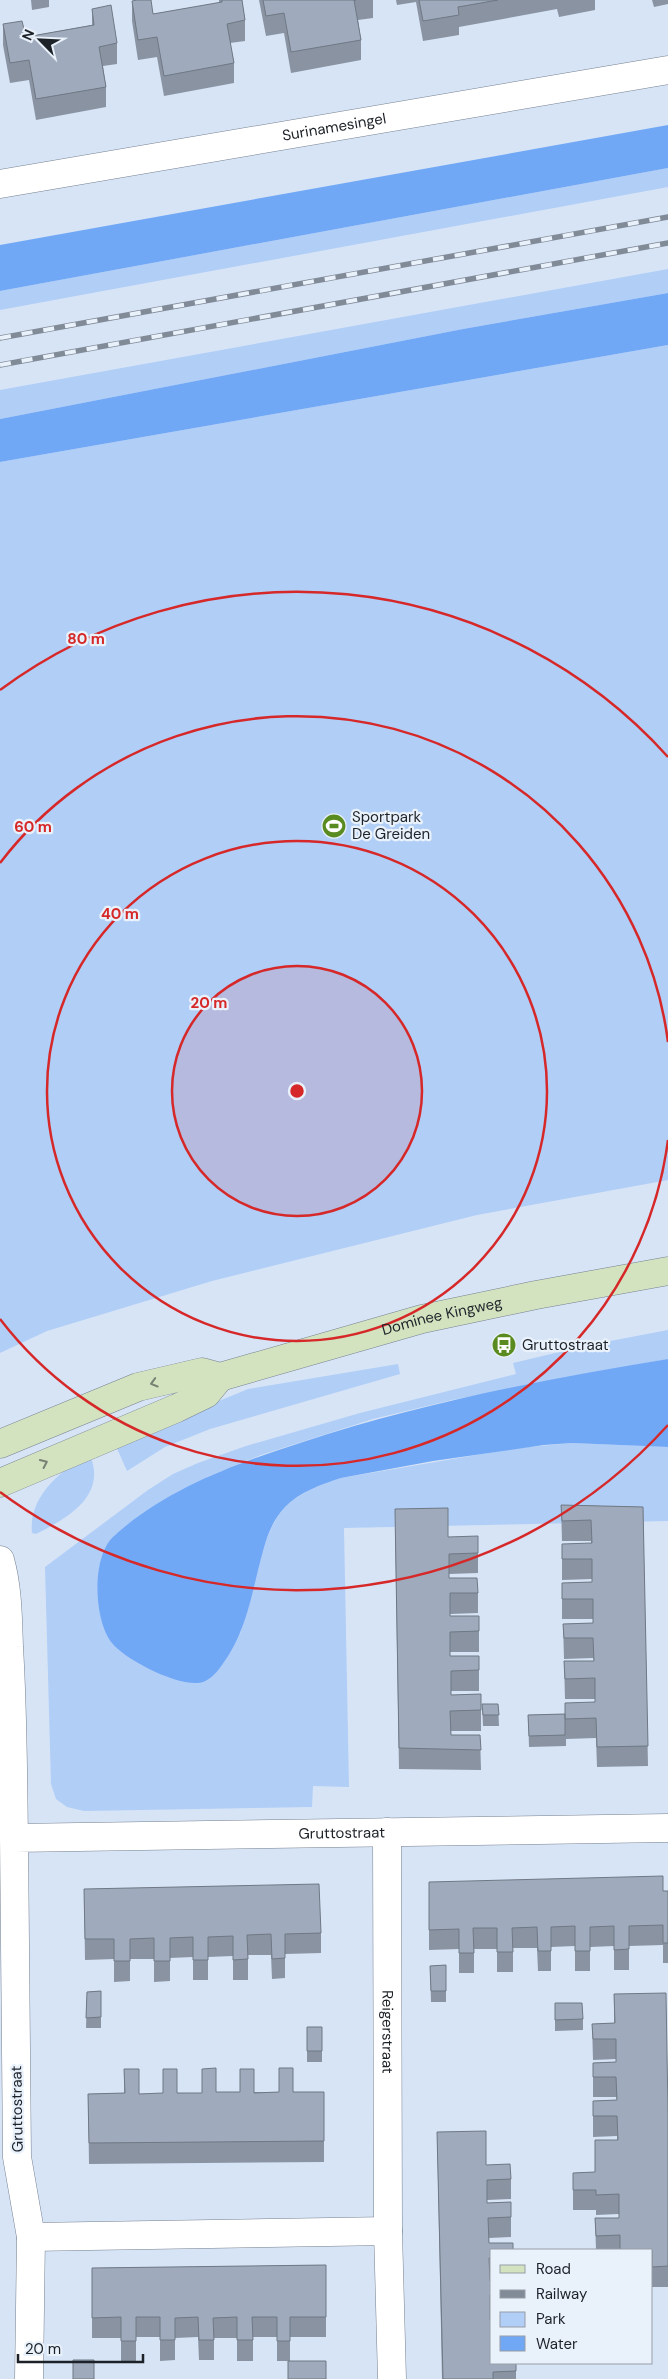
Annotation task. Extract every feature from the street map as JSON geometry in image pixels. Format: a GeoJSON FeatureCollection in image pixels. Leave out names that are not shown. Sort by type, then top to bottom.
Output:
{"type":"FeatureCollection","features":[{"type":"Feature","properties":{"kind":"main road","name":"Dominee Kingweg"},"geometry":{"type":"LineString","coordinates":[[0,1444],[79,1410],[144,1385],[202,1372],[220,1377],[345,1339],[430,1317],[668,1271]]}},
{"type":"Feature","properties":{"kind":"main road"},"geometry":{"type":"LineString","coordinates":[[0,1483],[206,1394],[220,1377]]}},
{"type":"Feature","properties":{"kind":"street","name":"Surinamesingel"},"geometry":{"type":"LineString","coordinates":[[0,184],[668,70]]}},
{"type":"Feature","properties":{"kind":"street","name":"Gruttostraat"},"geometry":{"type":"LineString","coordinates":[[0,1560],[6,1600],[14,1718],[17,2157],[31,2237],[29,2379]]}},
{"type":"Feature","properties":{"kind":"street","name":"Gruttostraat"},"geometry":{"type":"LineString","coordinates":[[14,1838],[668,1828]]}},
{"type":"Feature","properties":{"kind":"street","name":"Reigerstraat"},"geometry":{"type":"LineString","coordinates":[[387,1832],[388,2231],[392,2379]]}},
{"type":"Feature","properties":{"kind":"street"},"geometry":{"type":"LineString","coordinates":[[31,2237],[388,2231]]}},
{"type":"Feature","properties":{"kind":"green space"},"geometry":{"type":"Polygon","coordinates":[[[668,168],[668,187],[0,310],[0,291],[668,168]]]}},
{"type":"Feature","properties":{"kind":"green space"},"geometry":{"type":"Polygon","coordinates":[[[668,269],[668,293],[463,329],[0,419],[0,390],[668,269]]]}},
{"type":"Feature","properties":{"kind":"green space","name":"Sportpark De Greiden"},"geometry":{"type":"Polygon","coordinates":[[[668,345],[668,1180],[477,1215],[212,1281],[47,1331],[0,1353],[0,462],[668,345]]]}},
{"type":"Feature","properties":{"kind":"green space"},"geometry":{"type":"Polygon","coordinates":[[[668,1330],[668,1359],[452,1400],[373,1419],[261,1455],[207,1477],[240,1634],[258,1565],[278,1515],[287,1505],[312,1489],[341,1478],[518,1448],[572,1443],[668,1447],[668,1521],[344,1528],[349,1787],[313,1786],[312,1807],[84,1811],[67,1807],[56,1799],[51,1784],[45,1567],[148,1490],[173,1474],[198,1463],[246,1446],[360,1413],[516,1374],[513,1363],[589,1345],[668,1330]]]}},
{"type":"Feature","properties":{"kind":"green space"},"geometry":{"type":"Polygon","coordinates":[[[398,1364],[400,1374],[210,1429],[165,1447],[127,1471],[115,1444],[248,1389],[398,1364]]]}},
{"type":"Feature","properties":{"kind":"green space"},"geometry":{"type":"Polygon","coordinates":[[[90,1455],[94,1470],[89,1494],[72,1513],[36,1534],[32,1533],[32,1520],[41,1496],[58,1476],[90,1455]]]}},
{"type":"Feature","properties":{"kind":"water"},"geometry":{"type":"Polygon","coordinates":[[[668,125],[668,168],[0,291],[0,245],[668,125]]]}},
{"type":"Feature","properties":{"kind":"water"},"geometry":{"type":"Polygon","coordinates":[[[668,293],[668,345],[0,462],[0,419],[463,329],[668,293]]]}},
{"type":"Feature","properties":{"kind":"water"},"geometry":{"type":"Polygon","coordinates":[[[668,1359],[668,1447],[572,1443],[544,1445],[433,1461],[341,1478],[297,1497],[285,1507],[274,1521],[262,1553],[249,1608],[241,1632],[220,1668],[206,1681],[194,1683],[182,1681],[154,1672],[119,1650],[106,1633],[101,1620],[98,1574],[106,1547],[113,1537],[133,1520],[155,1505],[203,1479],[278,1450],[393,1415],[484,1393],[668,1359]]]}},
{"type":"Feature","properties":{"kind":"building"},"geometry":{"type":"Polygon","coordinates":[[[151,0],[153,14],[222,2],[222,0],[242,0],[245,20],[227,24],[234,63],[164,76],[157,37],[138,40],[132,1],[151,0]]]}},
{"type":"Feature","properties":{"kind":"building"},"geometry":{"type":"Polygon","coordinates":[[[263,0],[354,0],[361,40],[291,52],[284,13],[266,16],[263,0]]]}},
{"type":"Feature","properties":{"kind":"building"},"geometry":{"type":"Polygon","coordinates":[[[419,0],[498,0],[458,7],[459,15],[423,21],[419,0]]]}},
{"type":"Feature","properties":{"kind":"building"},"geometry":{"type":"Polygon","coordinates":[[[111,5],[117,43],[99,47],[106,87],[36,99],[29,60],[10,63],[3,24],[22,21],[26,37],[94,25],[92,9],[111,5]]]}},
{"type":"Feature","properties":{"kind":"building"},"geometry":{"type":"Polygon","coordinates":[[[561,1505],[643,1507],[648,1746],[597,1747],[596,1718],[565,1719],[565,1703],[595,1702],[595,1678],[565,1679],[564,1661],[594,1661],[593,1638],[564,1638],[563,1624],[593,1623],[593,1599],[562,1599],[562,1583],[592,1582],[592,1559],[562,1559],[562,1544],[592,1543],[591,1520],[562,1521],[561,1505]]]}},
{"type":"Feature","properties":{"kind":"building"},"geometry":{"type":"Polygon","coordinates":[[[448,1508],[448,1537],[478,1536],[478,1553],[449,1554],[449,1578],[477,1578],[478,1593],[450,1593],[450,1616],[479,1616],[479,1631],[450,1632],[450,1656],[479,1656],[479,1670],[451,1671],[451,1695],[481,1694],[481,1710],[450,1711],[451,1735],[480,1735],[481,1750],[399,1748],[395,1509],[448,1508]]]}},
{"type":"Feature","properties":{"kind":"building"},"geometry":{"type":"Polygon","coordinates":[[[482,1704],[498,1704],[499,1715],[483,1715],[482,1704]]]}},
{"type":"Feature","properties":{"kind":"building"},"geometry":{"type":"Polygon","coordinates":[[[565,1714],[565,1735],[529,1736],[528,1715],[565,1714]]]}},
{"type":"Feature","properties":{"kind":"building"},"geometry":{"type":"Polygon","coordinates":[[[663,1876],[663,1891],[668,1891],[668,1943],[663,1943],[663,1925],[629,1926],[629,1949],[614,1950],[614,1926],[590,1927],[590,1951],[575,1951],[575,1926],[551,1927],[551,1951],[538,1951],[537,1927],[512,1928],[513,1952],[497,1952],[497,1928],[473,1928],[474,1953],[459,1953],[459,1929],[429,1930],[429,1882],[663,1876]]]}},
{"type":"Feature","properties":{"kind":"building"},"geometry":{"type":"Polygon","coordinates":[[[319,1884],[321,1933],[285,1934],[285,1958],[272,1959],[271,1934],[247,1935],[248,1959],[233,1960],[233,1936],[208,1937],[208,1960],[193,1960],[193,1937],[170,1938],[170,1961],[154,1961],[154,1938],[130,1939],[130,1961],[114,1961],[114,1939],[85,1939],[84,1889],[319,1884]]]}},
{"type":"Feature","properties":{"kind":"building"},"geometry":{"type":"Polygon","coordinates":[[[446,1965],[446,1991],[431,1991],[430,1966],[446,1965]]]}},
{"type":"Feature","properties":{"kind":"building"},"geometry":{"type":"Polygon","coordinates":[[[101,1991],[101,2017],[86,2018],[87,1992],[101,1991]]]}},
{"type":"Feature","properties":{"kind":"building"},"geometry":{"type":"Polygon","coordinates":[[[666,1993],[668,2266],[653,2267],[653,2249],[620,2249],[620,2235],[596,2236],[595,2218],[619,2218],[619,2194],[596,2195],[596,2190],[573,2190],[573,2173],[595,2172],[595,2140],[618,2140],[617,2116],[593,2116],[593,2101],[617,2100],[616,2077],[593,2077],[593,2063],[616,2062],[616,2039],[593,2039],[592,2024],[615,2023],[614,1994],[666,1993]]]}},
{"type":"Feature","properties":{"kind":"building"},"geometry":{"type":"Polygon","coordinates":[[[555,2003],[582,2003],[583,2019],[555,2020],[555,2003]]]}},
{"type":"Feature","properties":{"kind":"building"},"geometry":{"type":"Polygon","coordinates":[[[307,2027],[322,2027],[322,2051],[307,2051],[307,2027]]]}},
{"type":"Feature","properties":{"kind":"building"},"geometry":{"type":"Polygon","coordinates":[[[216,2068],[216,2092],[240,2092],[240,2069],[254,2069],[254,2093],[279,2092],[279,2068],[293,2068],[293,2092],[324,2092],[324,2141],[89,2143],[88,2094],[125,2093],[124,2069],[139,2069],[139,2094],[163,2093],[163,2069],[177,2069],[177,2093],[202,2093],[202,2069],[216,2068]]]}},
{"type":"Feature","properties":{"kind":"building"},"geometry":{"type":"Polygon","coordinates":[[[486,2131],[486,2165],[510,2164],[511,2179],[487,2180],[487,2203],[511,2202],[511,2217],[488,2218],[489,2243],[513,2243],[513,2249],[490,2249],[490,2364],[516,2364],[516,2371],[493,2372],[493,2379],[443,2379],[437,2132],[486,2131]]]}},
{"type":"Feature","properties":{"kind":"building"},"geometry":{"type":"Polygon","coordinates":[[[326,2265],[326,2317],[290,2317],[290,2341],[277,2341],[277,2317],[252,2317],[253,2340],[237,2340],[237,2317],[213,2318],[214,2340],[199,2340],[198,2317],[175,2318],[175,2340],[160,2340],[160,2317],[136,2317],[136,2341],[121,2341],[121,2317],[92,2318],[92,2268],[326,2265]]]}},
{"type":"Feature","properties":{"kind":"building"},"geometry":{"type":"Polygon","coordinates":[[[73,2360],[94,2360],[94,2379],[73,2379],[73,2360]]]}},
{"type":"Feature","properties":{"kind":"building"},"geometry":{"type":"Polygon","coordinates":[[[288,2361],[326,2361],[326,2379],[288,2379],[288,2361]]]}},
{"type":"Feature","properties":{"kind":"railway"},"geometry":{"type":"LineString","coordinates":[[0,338],[668,217]]}},
{"type":"Feature","properties":{"kind":"railway"},"geometry":{"type":"LineString","coordinates":[[0,365],[668,243]]}},
{"type":"Feature","properties":{"kind":"place","name":"Sportpark De Greiden"},"geometry":{"type":"Point","coordinates":[334,826]}},
{"type":"Feature","properties":{"kind":"place","name":"Gruttostraat"},"geometry":{"type":"Point","coordinates":[504,1345]}}]}
